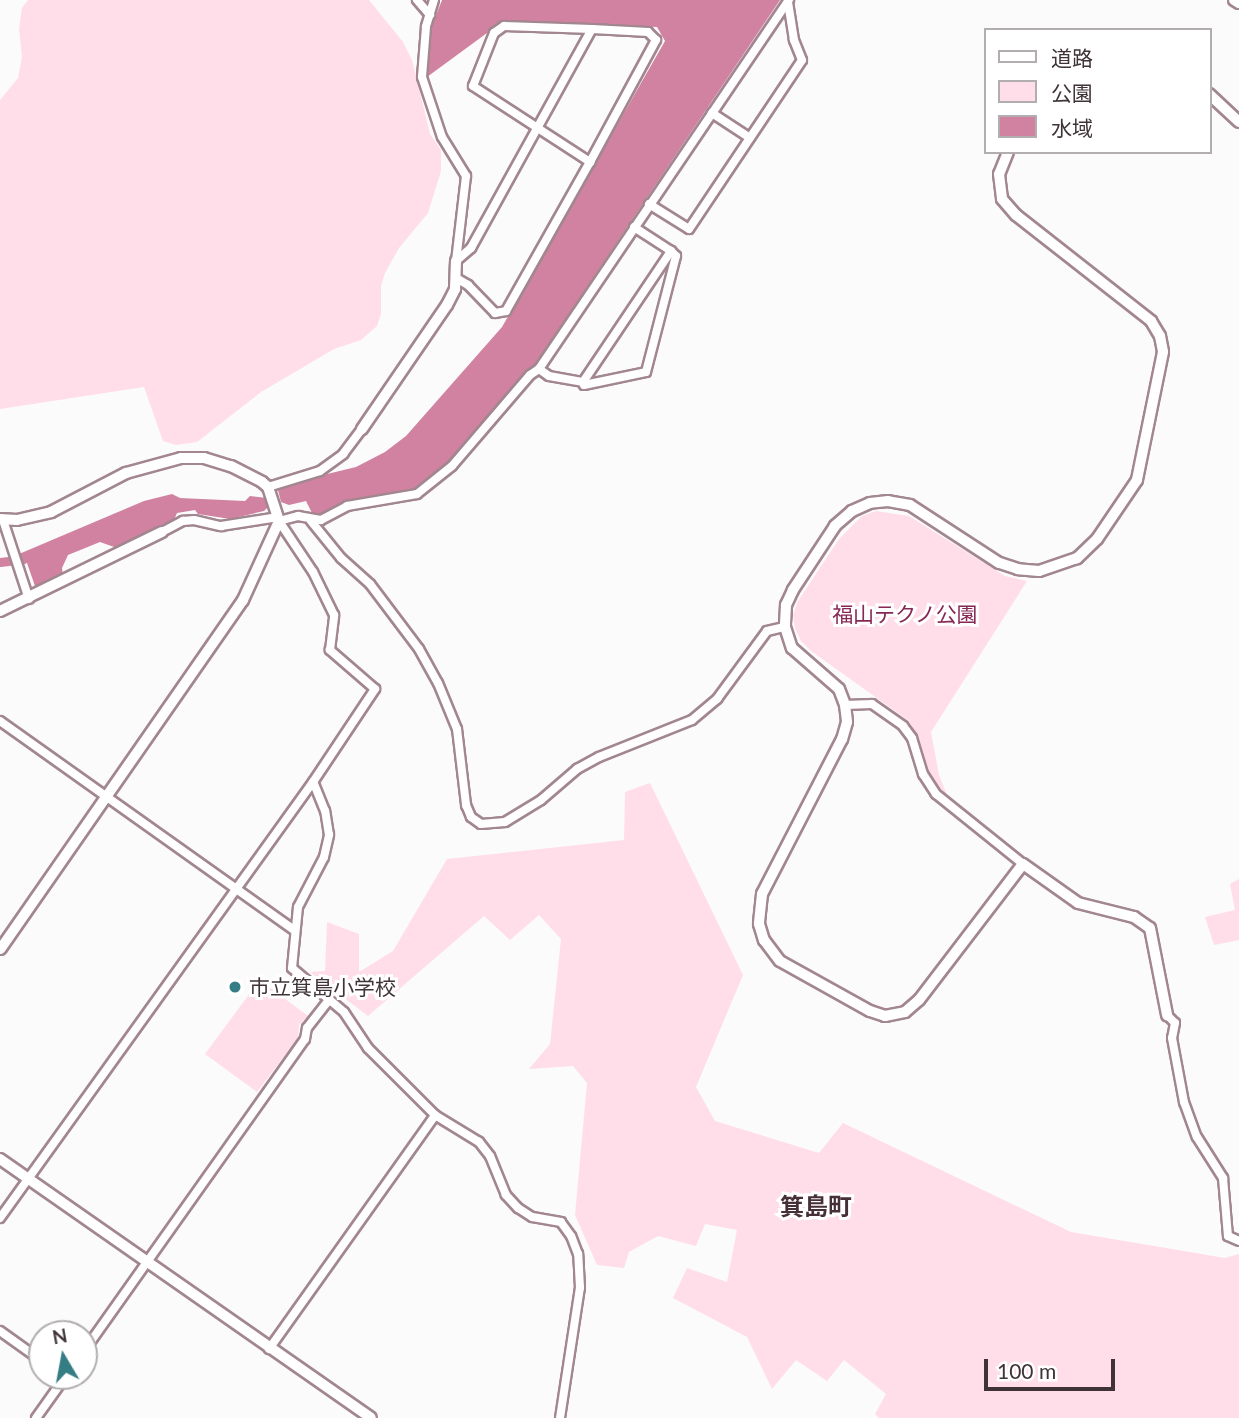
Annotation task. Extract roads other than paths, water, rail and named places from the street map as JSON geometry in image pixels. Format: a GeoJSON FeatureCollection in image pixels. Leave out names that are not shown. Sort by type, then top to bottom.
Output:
{"type":"FeatureCollection","features":[{"type":"Feature","properties":{"kind":"street"},"geometry":{"type":"LineString","coordinates":[[268,487],[320,471],[343,454],[447,305],[456,278],[466,176],[442,137],[422,77],[423,51],[433,7],[417,0]]}},
{"type":"Feature","properties":{"kind":"street"},"geometry":{"type":"LineString","coordinates":[[0,611],[183,521],[194,520],[221,526],[298,516],[311,521],[321,520],[347,506],[394,500],[423,491],[452,466],[530,375],[539,369],[788,0]]}},
{"type":"Feature","properties":{"kind":"street"},"geometry":{"type":"LineString","coordinates":[[649,204],[689,229],[802,60],[794,40],[788,0]]}},
{"type":"Feature","properties":{"kind":"street"},"geometry":{"type":"LineString","coordinates":[[1234,0],[1239,3]]}},
{"type":"Feature","properties":{"kind":"street"},"geometry":{"type":"LineString","coordinates":[[456,278],[468,285],[495,313],[506,311],[590,162],[656,40],[648,32],[504,26],[494,33],[472,86],[590,162]]}},
{"type":"Feature","properties":{"kind":"street"},"geometry":{"type":"LineString","coordinates":[[456,261],[471,248],[592,29]]}},
{"type":"Feature","properties":{"kind":"street"},"geometry":{"type":"LineString","coordinates":[[1211,96],[1239,122]]}},
{"type":"Feature","properties":{"kind":"street"},"geometry":{"type":"LineString","coordinates":[[712,113],[750,138]]}},
{"type":"Feature","properties":{"kind":"street"},"geometry":{"type":"LineString","coordinates":[[1007,154],[999,174],[1002,199],[1016,215],[1151,321],[1160,336],[1163,352],[1137,480],[1097,539],[1077,558],[1039,571],[999,563],[910,505],[888,501],[870,503],[852,511],[835,526],[793,590],[786,605],[785,627],[792,648],[839,689],[845,705],[847,723],[842,739],[762,894],[759,924],[764,940],[780,961],[870,1011],[885,1016],[905,1012],[919,1000],[1023,864]]}},
{"type":"Feature","properties":{"kind":"street"},"geometry":{"type":"LineString","coordinates":[[539,369],[550,376],[583,382],[584,385],[646,372],[676,256],[634,227]]}},
{"type":"Feature","properties":{"kind":"street"},"geometry":{"type":"LineString","coordinates":[[583,382],[671,251]]}},
{"type":"Feature","properties":{"kind":"street"},"geometry":{"type":"LineString","coordinates":[[0,1218],[235,887],[313,782],[375,689],[330,650],[334,615],[301,550],[278,519],[268,487],[231,466],[204,458],[181,458],[126,473],[51,512],[17,520],[2,519],[29,599]]}},
{"type":"Feature","properties":{"kind":"street"},"geometry":{"type":"LineString","coordinates":[[0,949],[243,600],[278,519]]}},
{"type":"Feature","properties":{"kind":"street"},"geometry":{"type":"LineString","coordinates":[[311,521],[341,558],[370,584],[419,649],[438,682],[457,729],[466,806],[471,817],[481,824],[505,822],[541,800],[588,763],[692,720],[718,699],[767,631],[785,627]]}},
{"type":"Feature","properties":{"kind":"street"},"geometry":{"type":"LineString","coordinates":[[845,705],[872,704],[903,726],[912,738],[923,774],[936,794],[1023,864],[1078,904],[1134,916],[1150,928],[1167,1016],[1175,1023],[1172,1038],[1184,1102],[1197,1137],[1223,1178],[1228,1236],[1239,1241]]}},
{"type":"Feature","properties":{"kind":"street"},"geometry":{"type":"LineString","coordinates":[[0,722],[109,796],[294,930]]}},
{"type":"Feature","properties":{"kind":"street"},"geometry":{"type":"LineString","coordinates":[[313,782],[325,811],[329,835],[324,857],[298,907],[292,968],[344,1012],[368,1048],[435,1115],[480,1142],[490,1156],[506,1195],[518,1208],[532,1217],[561,1222],[571,1236],[578,1254],[580,1288],[560,1418]]}},
{"type":"Feature","properties":{"kind":"street"},"geometry":{"type":"LineString","coordinates":[[98,1331],[305,1039],[307,1028],[328,1001]]}},
{"type":"Feature","properties":{"kind":"street"},"geometry":{"type":"LineString","coordinates":[[269,1349],[435,1115]]}},
{"type":"Feature","properties":{"kind":"street"},"geometry":{"type":"LineString","coordinates":[[0,1159],[370,1418]]}},
{"type":"Feature","properties":{"kind":"street"},"geometry":{"type":"LineString","coordinates":[[0,1331],[28,1351]]}},
{"type":"Feature","properties":{"kind":"street"},"geometry":{"type":"LineString","coordinates":[[36,1418],[55,1390]]}},
{"type":"Feature","properties":{"kind":"water"},"geometry":{"type":"Polygon","coordinates":[[[442,0],[780,0],[531,370],[447,467],[417,492],[341,504],[321,517],[314,517],[306,501],[289,505],[281,502],[278,490],[282,485],[356,467],[385,452],[406,436],[502,327],[665,41],[657,27],[502,22],[427,77],[425,58],[431,28],[442,0]]]}},
{"type":"Feature","properties":{"kind":"water"},"geometry":{"type":"Polygon","coordinates":[[[172,494],[180,498],[245,501],[250,496],[267,498],[269,506],[264,511],[230,519],[198,514],[195,510],[177,513],[174,520],[117,548],[100,542],[68,555],[62,568],[63,576],[36,589],[27,563],[21,563],[19,554],[144,501],[172,494]]]}},
{"type":"Feature","properties":{"kind":"waterway"},"geometry":{"type":"LineString","coordinates":[[0,562],[23,559]]}},
{"type":"Feature","properties":{"kind":"place","name":"市立箕島小学校"},"geometry":{"type":"Point","coordinates":[235,987]}},
{"type":"Feature","properties":{"kind":"district","name":"箕島町"},"geometry":{"type":"Point","coordinates":[816,1206]}},
{"type":"Feature","properties":{"kind":"park label","name":"福山テクノ公園"},"geometry":{"type":"Point","coordinates":[905,614]}}]}
